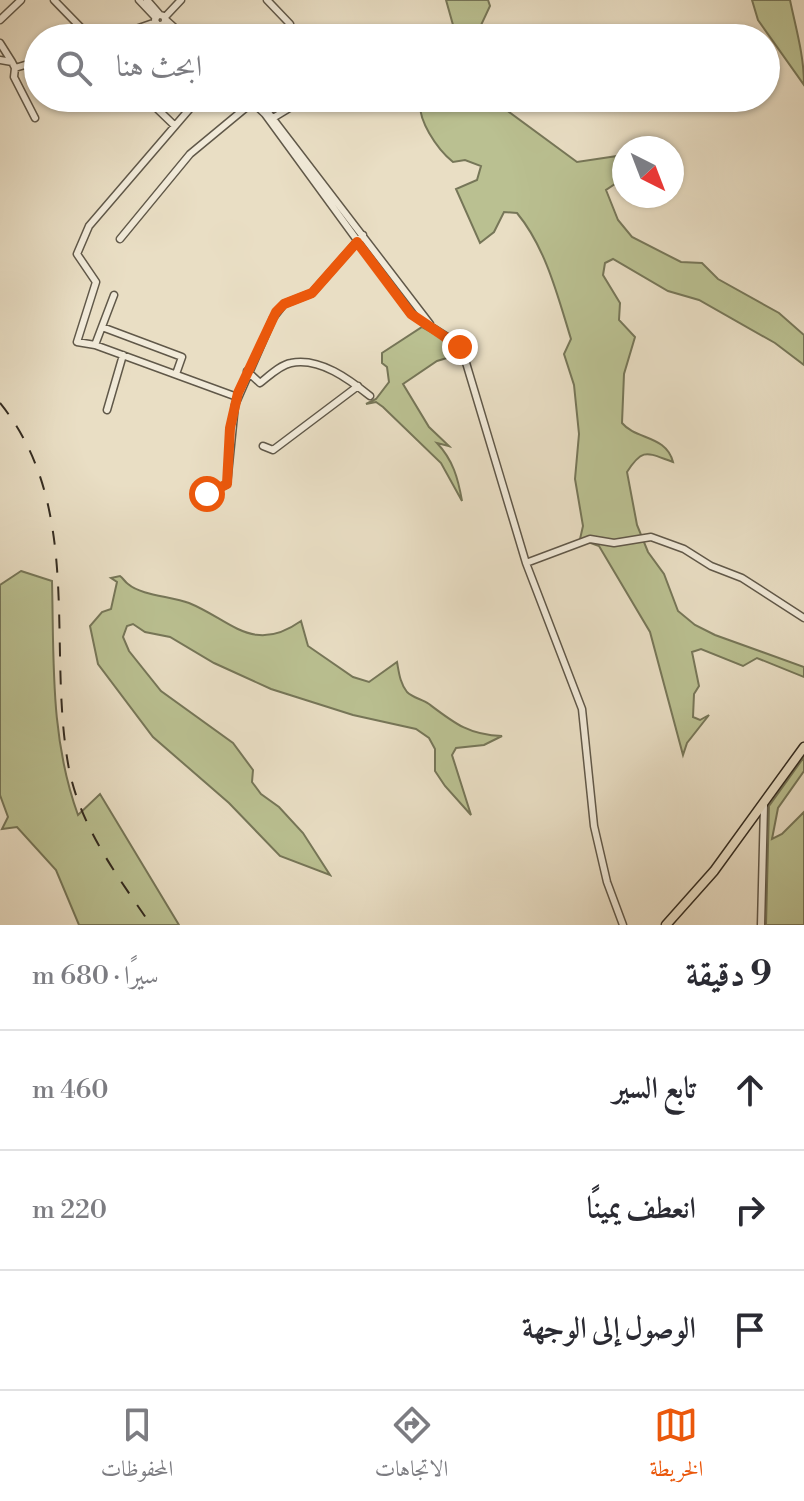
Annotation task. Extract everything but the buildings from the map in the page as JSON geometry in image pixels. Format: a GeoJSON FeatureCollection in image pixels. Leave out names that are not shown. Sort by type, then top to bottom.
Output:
{"type":"FeatureCollection","features":[{"type":"Feature","properties":{"kind":"main road"},"geometry":{"type":"LineString","coordinates":[[666,925],[693,897],[804,747]]}},
{"type":"Feature","properties":{"kind":"street"},"geometry":{"type":"LineString","coordinates":[[0,20],[21,0]]}},
{"type":"Feature","properties":{"kind":"street"},"geometry":{"type":"LineString","coordinates":[[54,0],[77,24]]}},
{"type":"Feature","properties":{"kind":"street"},"geometry":{"type":"LineString","coordinates":[[139,0],[168,24]]}},
{"type":"Feature","properties":{"kind":"street"},"geometry":{"type":"LineString","coordinates":[[147,0],[165,24]]}},
{"type":"Feature","properties":{"kind":"street"},"geometry":{"type":"LineString","coordinates":[[148,24],[161,19],[181,0]]}},
{"type":"Feature","properties":{"kind":"street"},"geometry":{"type":"LineString","coordinates":[[267,0],[290,24]]}},
{"type":"Feature","properties":{"kind":"street"},"geometry":{"type":"LineString","coordinates":[[0,43],[14,65],[14,77],[24,97]]}},
{"type":"Feature","properties":{"kind":"street"},"geometry":{"type":"LineString","coordinates":[[0,60],[14,65],[24,63]]}},
{"type":"Feature","properties":{"kind":"street"},"geometry":{"type":"LineString","coordinates":[[32,112],[35,118]]}},
{"type":"Feature","properties":{"kind":"street"},"geometry":{"type":"LineString","coordinates":[[160,112],[175,126]]}},
{"type":"Feature","properties":{"kind":"street"},"geometry":{"type":"LineString","coordinates":[[187,112],[89,226],[79,249],[79,258],[96,282],[77,342],[95,345],[237,397]]}},
{"type":"Feature","properties":{"kind":"street"},"geometry":{"type":"LineString","coordinates":[[120,239],[190,154],[239,112]]}},
{"type":"Feature","properties":{"kind":"street"},"geometry":{"type":"LineString","coordinates":[[263,112],[411,314],[460,347],[464,356],[526,563],[582,709],[594,826],[607,882],[623,925]]}},
{"type":"Feature","properties":{"kind":"street"},"geometry":{"type":"LineString","coordinates":[[267,112],[433,327]]}},
{"type":"Feature","properties":{"kind":"street"},"geometry":{"type":"LineString","coordinates":[[273,118],[283,112]]}},
{"type":"Feature","properties":{"kind":"street"},"geometry":{"type":"LineString","coordinates":[[207,494],[227,484],[230,428],[237,397],[280,307],[312,293],[363,235]]}},
{"type":"Feature","properties":{"kind":"street"},"geometry":{"type":"LineString","coordinates":[[363,250],[369,244]]}},
{"type":"Feature","properties":{"kind":"street"},"geometry":{"type":"LineString","coordinates":[[95,345],[114,295]]}},
{"type":"Feature","properties":{"kind":"street"},"geometry":{"type":"LineString","coordinates":[[102,327],[182,357],[176,374]]}},
{"type":"Feature","properties":{"kind":"street"},"geometry":{"type":"LineString","coordinates":[[107,410],[123,355]]}},
{"type":"Feature","properties":{"kind":"street"},"geometry":{"type":"LineString","coordinates":[[247,371],[260,383],[285,365],[300,362],[336,372],[370,396]]}},
{"type":"Feature","properties":{"kind":"street"},"geometry":{"type":"LineString","coordinates":[[263,446],[273,450],[358,386]]}},
{"type":"Feature","properties":{"kind":"street"},"geometry":{"type":"LineString","coordinates":[[526,563],[590,539],[614,543],[651,537],[684,549],[711,566],[742,578],[804,618]]}},
{"type":"Feature","properties":{"kind":"street"},"geometry":{"type":"LineString","coordinates":[[761,925],[764,802]]}},
{"type":"Feature","properties":{"kind":"green space"},"geometry":{"type":"Polygon","coordinates":[[[446,0],[488,0],[490,6],[482,24],[453,24],[446,0]]]}},
{"type":"Feature","properties":{"kind":"green space"},"geometry":{"type":"Polygon","coordinates":[[[752,0],[790,0],[804,85],[780,51],[780,24],[761,24],[752,0]]]}},
{"type":"Feature","properties":{"kind":"green space"},"geometry":{"type":"Polygon","coordinates":[[[421,112],[509,112],[577,162],[612,157],[612,186],[606,190],[618,220],[632,237],[681,262],[702,263],[718,279],[779,313],[804,335],[804,365],[775,343],[699,300],[668,291],[613,259],[605,263],[603,275],[620,303],[619,320],[635,337],[624,374],[622,423],[664,447],[673,462],[646,454],[637,459],[627,472],[637,525],[648,552],[664,574],[678,611],[695,625],[804,667],[804,677],[757,658],[743,666],[701,649],[692,652],[699,686],[694,694],[693,717],[700,720],[709,715],[687,743],[683,755],[650,632],[599,546],[580,539],[583,526],[575,479],[579,434],[574,385],[564,354],[571,339],[550,273],[536,242],[517,213],[504,212],[494,232],[480,243],[456,189],[477,180],[481,166],[465,160],[453,162],[441,150],[421,112]]]}},
{"type":"Feature","properties":{"kind":"green space"},"geometry":{"type":"Polygon","coordinates":[[[422,327],[446,340],[457,355],[437,361],[403,384],[429,427],[449,446],[437,443],[454,470],[462,501],[441,463],[383,407],[376,402],[366,404],[376,399],[389,382],[382,353],[422,327]]]}},
{"type":"Feature","properties":{"kind":"green space"},"geometry":{"type":"Polygon","coordinates":[[[21,571],[52,581],[58,728],[62,757],[78,815],[100,794],[179,925],[79,925],[56,870],[17,827],[2,829],[8,817],[0,795],[0,585],[21,571]]]}},
{"type":"Feature","properties":{"kind":"green space"},"geometry":{"type":"Polygon","coordinates":[[[120,576],[134,588],[189,603],[256,635],[284,631],[301,621],[308,646],[353,677],[369,682],[397,662],[401,681],[409,694],[462,727],[502,736],[484,745],[456,748],[452,755],[471,815],[435,771],[435,749],[429,738],[416,729],[353,715],[271,689],[214,663],[170,637],[145,632],[133,624],[127,626],[123,637],[129,651],[161,691],[233,743],[253,770],[252,782],[303,833],[330,875],[280,856],[229,803],[153,737],[98,664],[90,626],[102,612],[111,609],[117,582],[111,578],[120,576]]]}},
{"type":"Feature","properties":{"kind":"green space"},"geometry":{"type":"Polygon","coordinates":[[[804,757],[804,771],[778,808],[772,839],[782,834],[804,812],[804,925],[766,925],[769,806],[804,757]]]}},
{"type":"Feature","properties":{"kind":"railway"},"geometry":{"type":"LineString","coordinates":[[0,403],[26,444],[43,487],[53,533],[58,580],[63,723],[75,791],[102,851],[151,925]]}},
{"type":"Feature","properties":{"kind":"route"},"geometry":{"type":"LineString","coordinates":[[207,494],[227,484],[230,428],[238,393],[276,312],[284,304],[306,298],[312,293],[357,242],[411,314],[460,347]]}}]}
